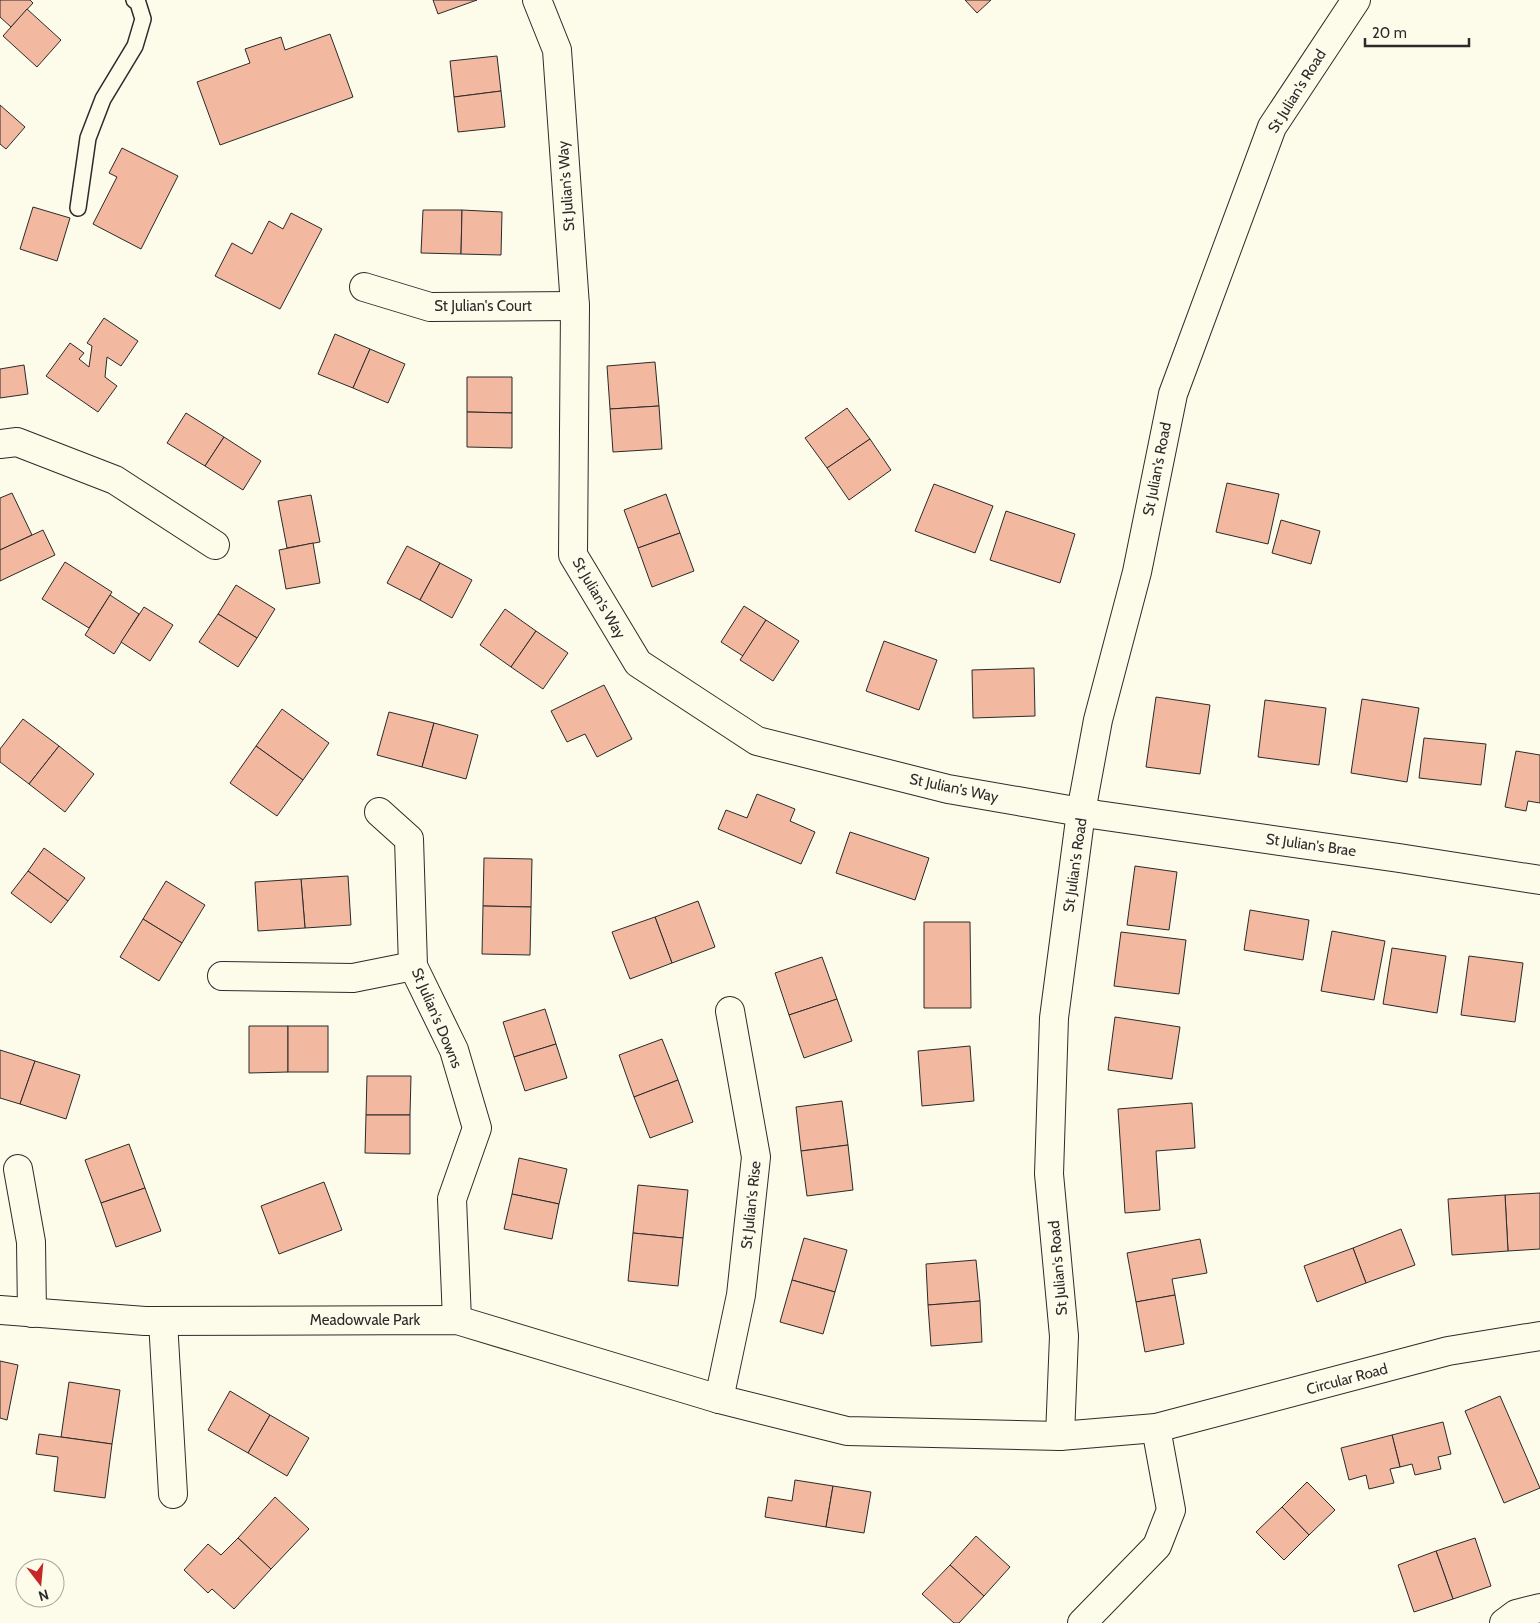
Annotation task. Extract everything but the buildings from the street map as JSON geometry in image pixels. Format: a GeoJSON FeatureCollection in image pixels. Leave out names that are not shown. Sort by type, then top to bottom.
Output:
{"type":"FeatureCollection","features":[{"type":"Feature","properties":{"kind":"street","name":"St Julian's Way"},"geometry":{"type":"LineString","coordinates":[[537,0],[556,50],[574,306],[573,555],[638,663],[757,741],[948,789],[1082,812]]}},
{"type":"Feature","properties":{"kind":"street","name":"St Julian's Road"},"geometry":{"type":"LineString","coordinates":[[1060,1436],[1064,1336],[1049,1174],[1054,1018],[1082,812],[1098,720],[1137,572],[1173,394],[1272,126],[1356,0]]}},
{"type":"Feature","properties":{"kind":"street","name":"St Julian's Court"},"geometry":{"type":"LineString","coordinates":[[364,287],[430,307],[574,306]]}},
{"type":"Feature","properties":{"kind":"street"},"geometry":{"type":"LineString","coordinates":[[0,444],[17,442],[115,480],[215,546]]}},
{"type":"Feature","properties":{"kind":"street","name":"St Julian's Downs"},"geometry":{"type":"LineString","coordinates":[[379,812],[409,839],[413,966],[454,1050],[477,1128],[452,1199],[457,1320]]}},
{"type":"Feature","properties":{"kind":"street","name":"St Julian's Brae"},"geometry":{"type":"LineString","coordinates":[[1082,812],[1540,880]]}},
{"type":"Feature","properties":{"kind":"street"},"geometry":{"type":"LineString","coordinates":[[222,976],[353,978],[413,966]]}},
{"type":"Feature","properties":{"kind":"street","name":"St Julian's Rise"},"geometry":{"type":"LineString","coordinates":[[719,1399],[741,1295],[756,1157],[730,1011]]}},
{"type":"Feature","properties":{"kind":"street"},"geometry":{"type":"LineString","coordinates":[[18,1169],[31,1242],[32,1313]]}},
{"type":"Feature","properties":{"kind":"street","name":"Meadowvale Park"},"geometry":{"type":"LineString","coordinates":[[0,1310],[145,1321],[457,1320],[719,1399]]}},
{"type":"Feature","properties":{"kind":"street"},"geometry":{"type":"LineString","coordinates":[[163,1321],[173,1494]]}},
{"type":"Feature","properties":{"kind":"street","name":"Circular Road"},"geometry":{"type":"LineString","coordinates":[[1060,1436],[1156,1428],[1448,1351],[1540,1337]]}},
{"type":"Feature","properties":{"kind":"street"},"geometry":{"type":"LineString","coordinates":[[719,1399],[847,1431],[1060,1436]]}},
{"type":"Feature","properties":{"kind":"street"},"geometry":{"type":"LineString","coordinates":[[1082,1623],[1157,1546],[1171,1510],[1156,1428]]}},
{"type":"Feature","properties":{"kind":"street"},"geometry":{"type":"LineString","coordinates":[[1504,1623],[1516,1614],[1540,1608]]}},
{"type":"Feature","properties":{"kind":"lane"},"geometry":{"type":"LineString","coordinates":[[78,208],[88,138],[103,99],[135,46],[143,19],[138,3],[134,0]]}}]}
